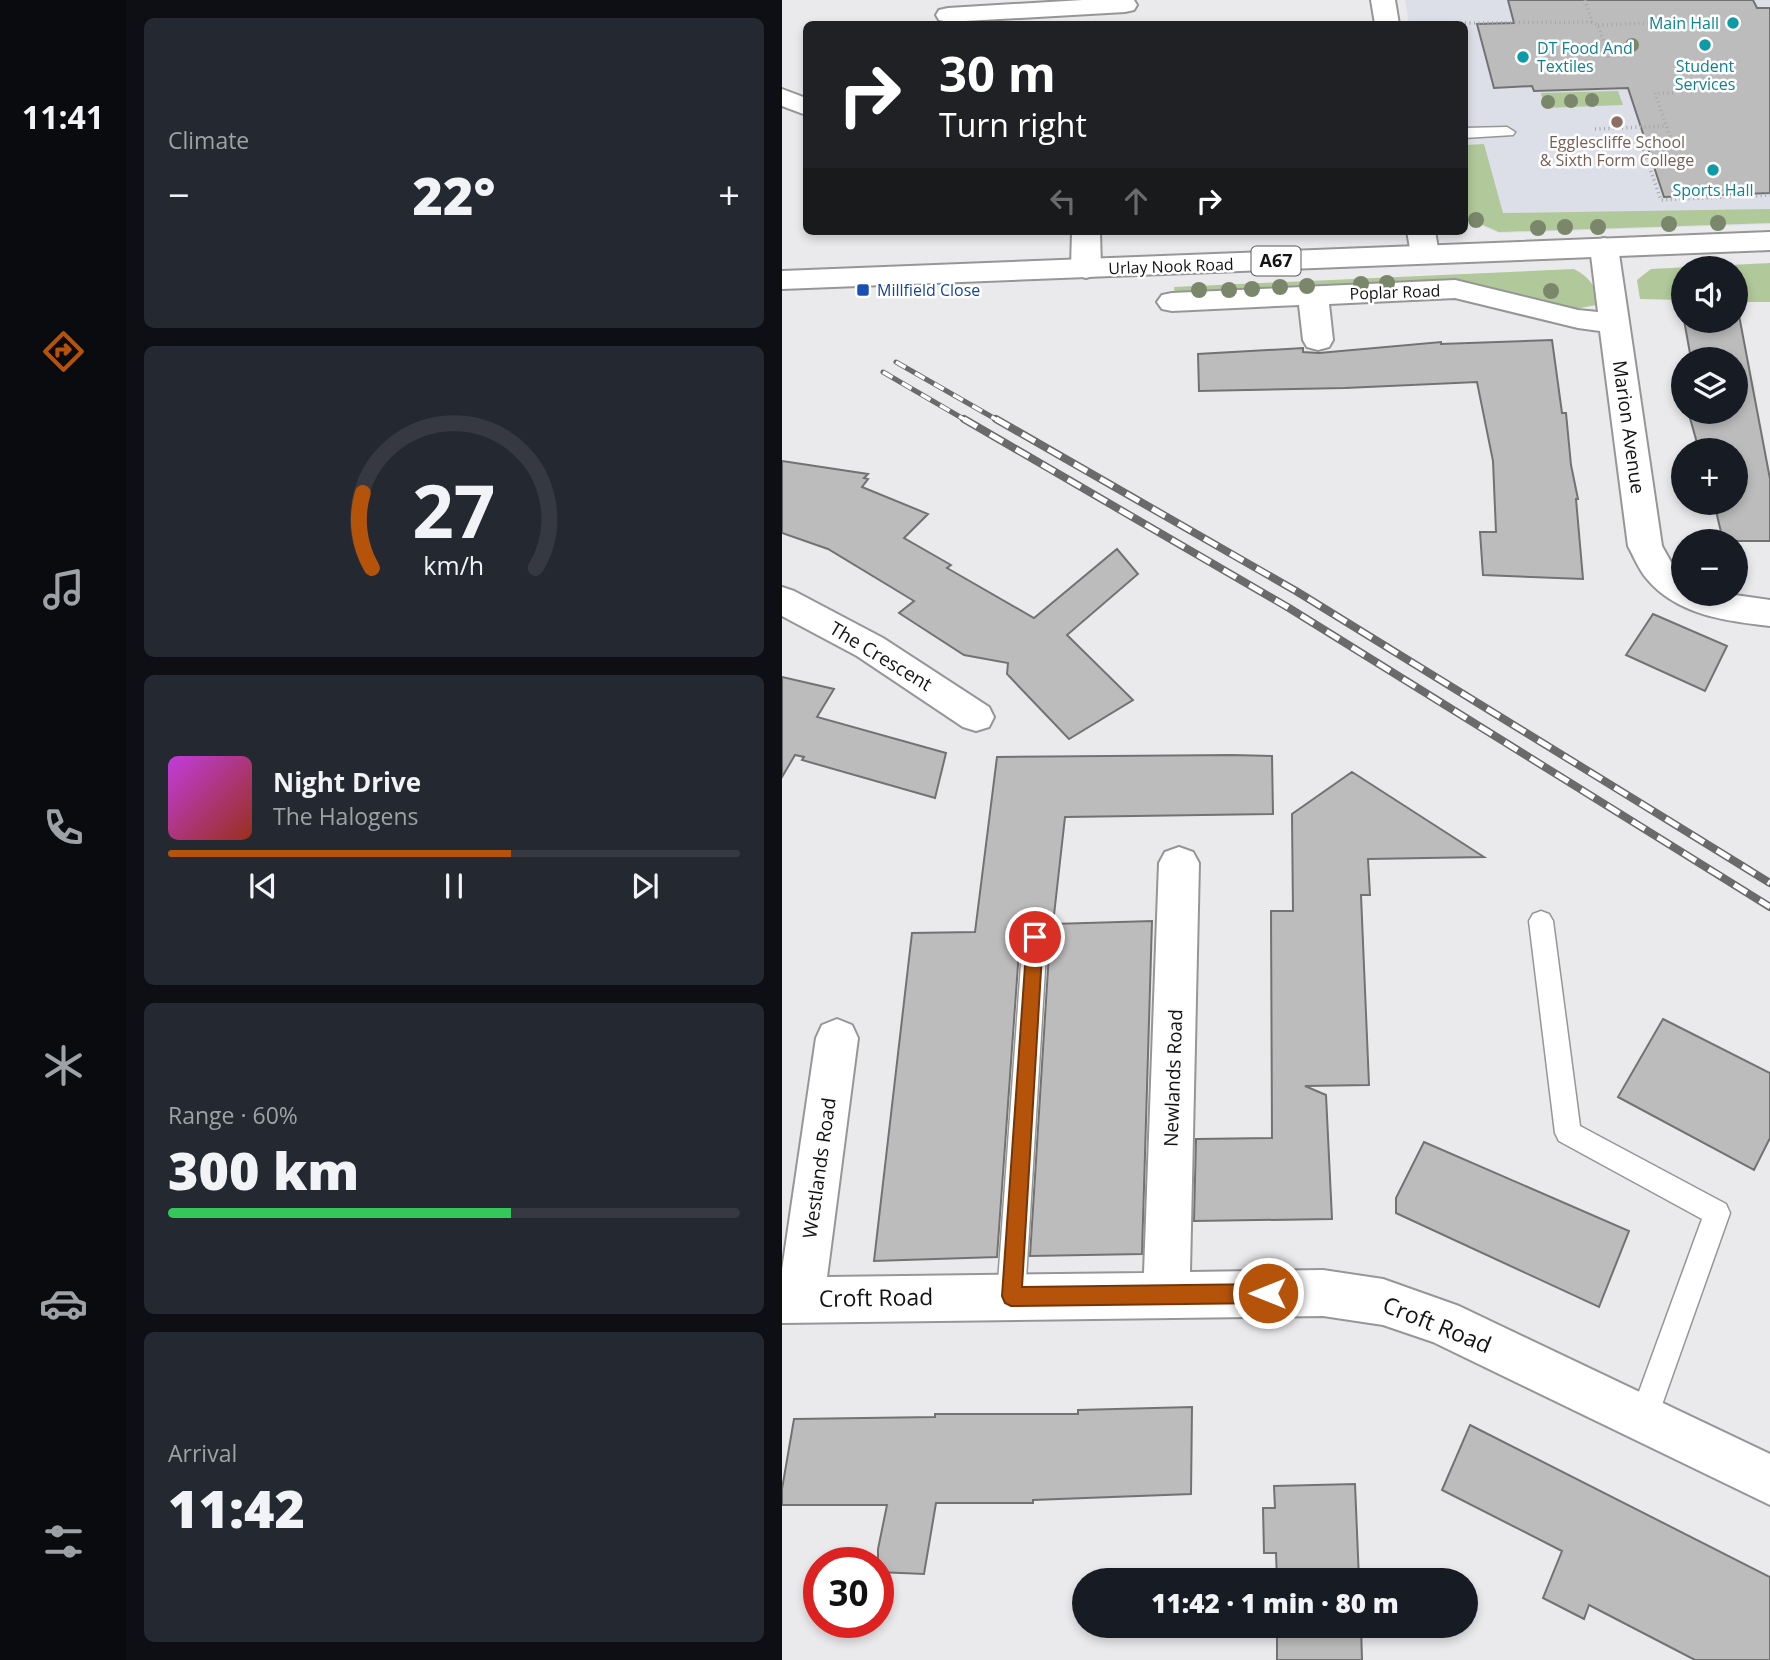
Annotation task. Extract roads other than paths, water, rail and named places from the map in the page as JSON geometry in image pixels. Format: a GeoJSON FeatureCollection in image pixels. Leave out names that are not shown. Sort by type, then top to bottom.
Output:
{"type":"FeatureCollection","features":[{"type":"Feature","properties":{"kind":"street"},"geometry":{"type":"LineString","coordinates":[[1383,0],[1387,21]]}},
{"type":"Feature","properties":{"kind":"street"},"geometry":{"type":"LineString","coordinates":[[948,15],[1124,10]]}},
{"type":"Feature","properties":{"kind":"street"},"geometry":{"type":"LineString","coordinates":[[782,97],[803,106]]}},
{"type":"Feature","properties":{"kind":"street"},"geometry":{"type":"LineString","coordinates":[[1086,235],[1086,269]]}},
{"type":"Feature","properties":{"kind":"street","name":"Urlay Nook Road"},"geometry":{"type":"LineString","coordinates":[[782,280],[1086,269],[1423,243],[1604,247],[1770,241]]}},
{"type":"Feature","properties":{"kind":"street","name":"Marion Avenue"},"geometry":{"type":"LineString","coordinates":[[1604,247],[1645,545],[1658,569],[1671,581]]}},
{"type":"Feature","properties":{"kind":"street","name":"Poplar Road"},"geometry":{"type":"LineString","coordinates":[[1172,302],[1455,289],[1578,319],[1614,323]]}},
{"type":"Feature","properties":{"kind":"street"},"geometry":{"type":"LineString","coordinates":[[1313,295],[1318,340]]}},
{"type":"Feature","properties":{"kind":"street","name":"The Crescent"},"geometry":{"type":"LineString","coordinates":[[782,600],[870,647],[976,717]]}},
{"type":"Feature","properties":{"kind":"street","name":"Marion Avenue"},"geometry":{"type":"LineString","coordinates":[[1717,606],[1770,613]]}},
{"type":"Feature","properties":{"kind":"street","name":"Newlands Road"},"geometry":{"type":"LineString","coordinates":[[1166,1294],[1179,863]]}},
{"type":"Feature","properties":{"kind":"street","name":"Westlands Road"},"geometry":{"type":"LineString","coordinates":[[791,1299],[837,1038]]}},
{"type":"Feature","properties":{"kind":"street","name":"Croft Road"},"geometry":{"type":"LineString","coordinates":[[791,1299],[1323,1293],[1383,1302],[1442,1322],[1770,1480]]}},
{"type":"Feature","properties":{"kind":"lane"},"geometry":{"type":"LineString","coordinates":[[1468,133],[1507,132]]}},
{"type":"Feature","properties":{"kind":"lane"},"geometry":{"type":"LineString","coordinates":[[1541,920],[1568,1133],[1717,1213],[1643,1419]]}},
{"type":"Feature","properties":{"kind":"lane"},"geometry":{"type":"LineString","coordinates":[[1011,1296],[1035,937]]}},
{"type":"Feature","properties":{"kind":"railway"},"geometry":{"type":"LineString","coordinates":[[896,362],[999,421]]}},
{"type":"Feature","properties":{"kind":"railway"},"geometry":{"type":"LineString","coordinates":[[883,372],[967,421]]}},
{"type":"Feature","properties":{"kind":"railway"},"geometry":{"type":"LineString","coordinates":[[964,419],[1289,608],[1770,907]]}},
{"type":"Feature","properties":{"kind":"railway"},"geometry":{"type":"LineString","coordinates":[[996,419],[1296,591],[1770,883]]}},
{"type":"Feature","properties":{"kind":"place","name":"Main Hall"},"geometry":{"type":"Point","coordinates":[1733,23]}},
{"type":"Feature","properties":{"kind":"place","name":"Student Services"},"geometry":{"type":"Point","coordinates":[1705,45]}},
{"type":"Feature","properties":{"kind":"place","name":"DT Food And Textiles"},"geometry":{"type":"Point","coordinates":[1523,57]}},
{"type":"Feature","properties":{"kind":"place","name":"Egglescliffe School & Sixth Form College"},"geometry":{"type":"Point","coordinates":[1617,122]}},
{"type":"Feature","properties":{"kind":"place","name":"Sports Hall"},"geometry":{"type":"Point","coordinates":[1713,170]}},
{"type":"Feature","properties":{"kind":"place","name":"Millfield Close"},"geometry":{"type":"Point","coordinates":[863,290]}}]}
